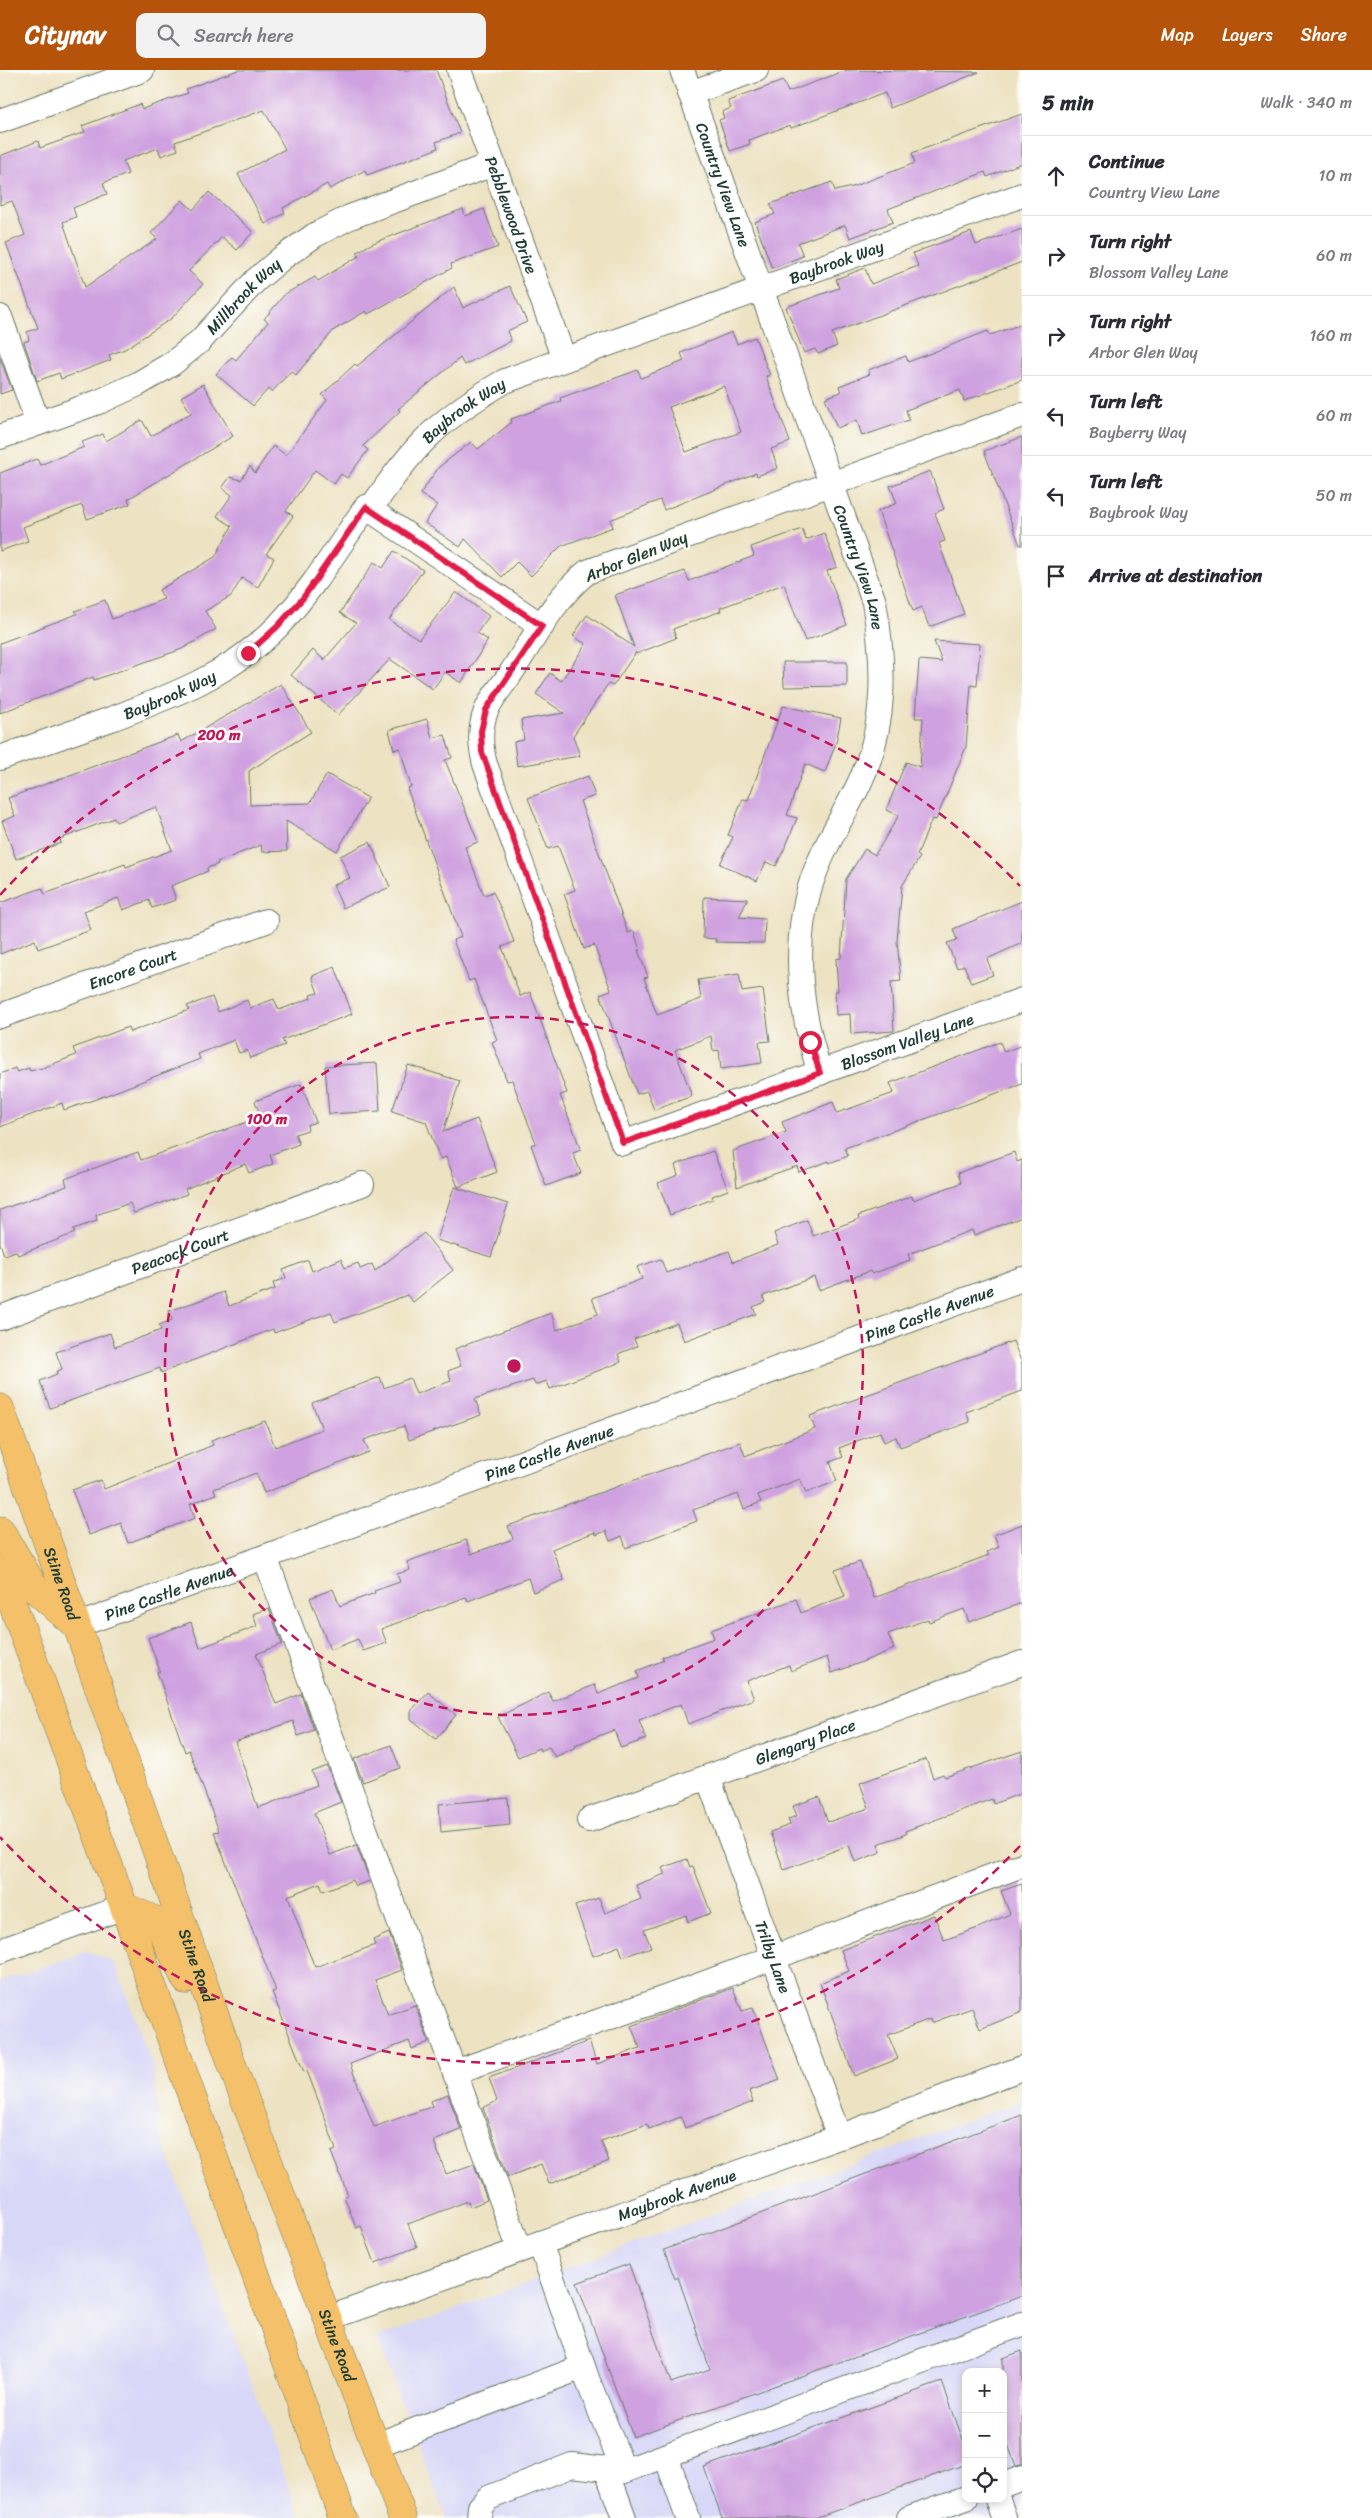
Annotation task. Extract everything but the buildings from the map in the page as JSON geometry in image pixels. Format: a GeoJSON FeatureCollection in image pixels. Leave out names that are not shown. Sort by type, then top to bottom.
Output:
{"type":"FeatureCollection","features":[{"type":"Feature","properties":{"kind":"main road","name":"Stine Road"},"geometry":{"type":"LineString","coordinates":[[0,1408],[239,2084],[403,2518]]}},
{"type":"Feature","properties":{"kind":"main road"},"geometry":{"type":"LineString","coordinates":[[0,1530],[36,1590],[76,1626]]}},
{"type":"Feature","properties":{"kind":"main road"},"geometry":{"type":"LineString","coordinates":[[0,1570],[124,1907],[343,2518]]}},
{"type":"Feature","properties":{"kind":"main road"},"geometry":{"type":"LineString","coordinates":[[124,1907],[157,1921],[239,2084]]}},
{"type":"Feature","properties":{"kind":"street"},"geometry":{"type":"LineString","coordinates":[[0,121],[142,70]]}},
{"type":"Feature","properties":{"kind":"street","name":"Pebblewood Drive"},"geometry":{"type":"LineString","coordinates":[[459,70],[564,359]]}},
{"type":"Feature","properties":{"kind":"street","name":"Country View Lane"},"geometry":{"type":"LineString","coordinates":[[682,70],[874,602],[882,644],[883,681],[880,714],[873,746],[860,782],[822,854],[809,891],[802,929],[799,964],[802,1003],[810,1042],[820,1073]]}},
{"type":"Feature","properties":{"kind":"street"},"geometry":{"type":"LineString","coordinates":[[690,94],[756,70]]}},
{"type":"Feature","properties":{"kind":"street","name":"Millbrook Way"},"geometry":{"type":"LineString","coordinates":[[0,437],[123,391],[173,363],[200,341],[256,280],[282,258],[315,235],[350,216],[493,164]]}},
{"type":"Feature","properties":{"kind":"street","name":"Baybrook Way"},"geometry":{"type":"LineString","coordinates":[[0,758],[180,694],[215,675],[248,653],[277,627],[303,598],[366,507],[370,510],[412,451],[444,421],[467,403],[505,381],[1022,195]]}},
{"type":"Feature","properties":{"kind":"street"},"geometry":{"type":"LineString","coordinates":[[0,317],[38,423]]}},
{"type":"Feature","properties":{"kind":"street","name":"Arbor Glen Way"},"geometry":{"type":"LineString","coordinates":[[623,1143],[482,752],[481,731],[486,710],[570,586],[587,572],[1022,415]]}},
{"type":"Feature","properties":{"kind":"street"},"geometry":{"type":"LineString","coordinates":[[370,510],[542,626]]}},
{"type":"Feature","properties":{"kind":"street","name":"Encore Court"},"geometry":{"type":"LineString","coordinates":[[0,1016],[266,921]]}},
{"type":"Feature","properties":{"kind":"street","name":"Blossom Valley Lane"},"geometry":{"type":"LineString","coordinates":[[623,1143],[1022,1000]]}},
{"type":"Feature","properties":{"kind":"street","name":"Peacock Court"},"geometry":{"type":"LineString","coordinates":[[0,1318],[362,1184]]}},
{"type":"Feature","properties":{"kind":"street","name":"Pine Castle Avenue"},"geometry":{"type":"LineString","coordinates":[[76,1626],[1022,1279]]}},
{"type":"Feature","properties":{"kind":"street"},"geometry":{"type":"LineString","coordinates":[[265,1557],[454,2072],[583,2367],[615,2470],[624,2518]]}},
{"type":"Feature","properties":{"kind":"street","name":"Glengary Place"},"geometry":{"type":"LineString","coordinates":[[589,1820],[1022,1663]]}},
{"type":"Feature","properties":{"kind":"street","name":"Trilby Lane"},"geometry":{"type":"LineString","coordinates":[[708,1777],[839,2136]]}},
{"type":"Feature","properties":{"kind":"street"},"geometry":{"type":"LineString","coordinates":[[454,2072],[774,1958],[1022,1865]]}},
{"type":"Feature","properties":{"kind":"street"},"geometry":{"type":"LineString","coordinates":[[0,1951],[124,1907]]}},
{"type":"Feature","properties":{"kind":"street","name":"Maybrook Avenue"},"geometry":{"type":"LineString","coordinates":[[329,2318],[839,2136],[1022,2068]]}},
{"type":"Feature","properties":{"kind":"street"},"geometry":{"type":"LineString","coordinates":[[479,2518],[480,2507],[488,2498],[572,2465],[615,2470],[666,2456],[1022,2324]]}},
{"type":"Feature","properties":{"kind":"street"},"geometry":{"type":"LineString","coordinates":[[376,2445],[583,2367]]}},
{"type":"Feature","properties":{"kind":"street"},"geometry":{"type":"LineString","coordinates":[[666,2456],[688,2518]]}},
{"type":"Feature","properties":{"kind":"street"},"geometry":{"type":"LineString","coordinates":[[1007,2483],[1022,2478]]}},
{"type":"Feature","properties":{"kind":"street"},"geometry":{"type":"LineString","coordinates":[[909,2518],[962,2499]]}},
{"type":"Feature","properties":{"kind":"street"},"geometry":{"type":"LineString","coordinates":[[999,2503],[1004,2518]]}},
{"type":"Feature","properties":{"kind":"shaded area"},"geometry":{"type":"Polygon","coordinates":[[[88,1951],[115,1963],[154,2070],[160,2133],[300,2518],[0,2518],[0,1982],[88,1951]]]}},
{"type":"Feature","properties":{"kind":"shaded area"},"geometry":{"type":"Polygon","coordinates":[[[1022,2101],[1022,2518],[446,2518],[377,2338],[1022,2101]]]}},
{"type":"Feature","properties":{"kind":"route"},"geometry":{"type":"LineString","coordinates":[[248,653],[277,627],[303,598],[366,507],[542,626],[486,710],[481,731],[482,752],[623,1143],[820,1073],[810,1042]]}}]}
